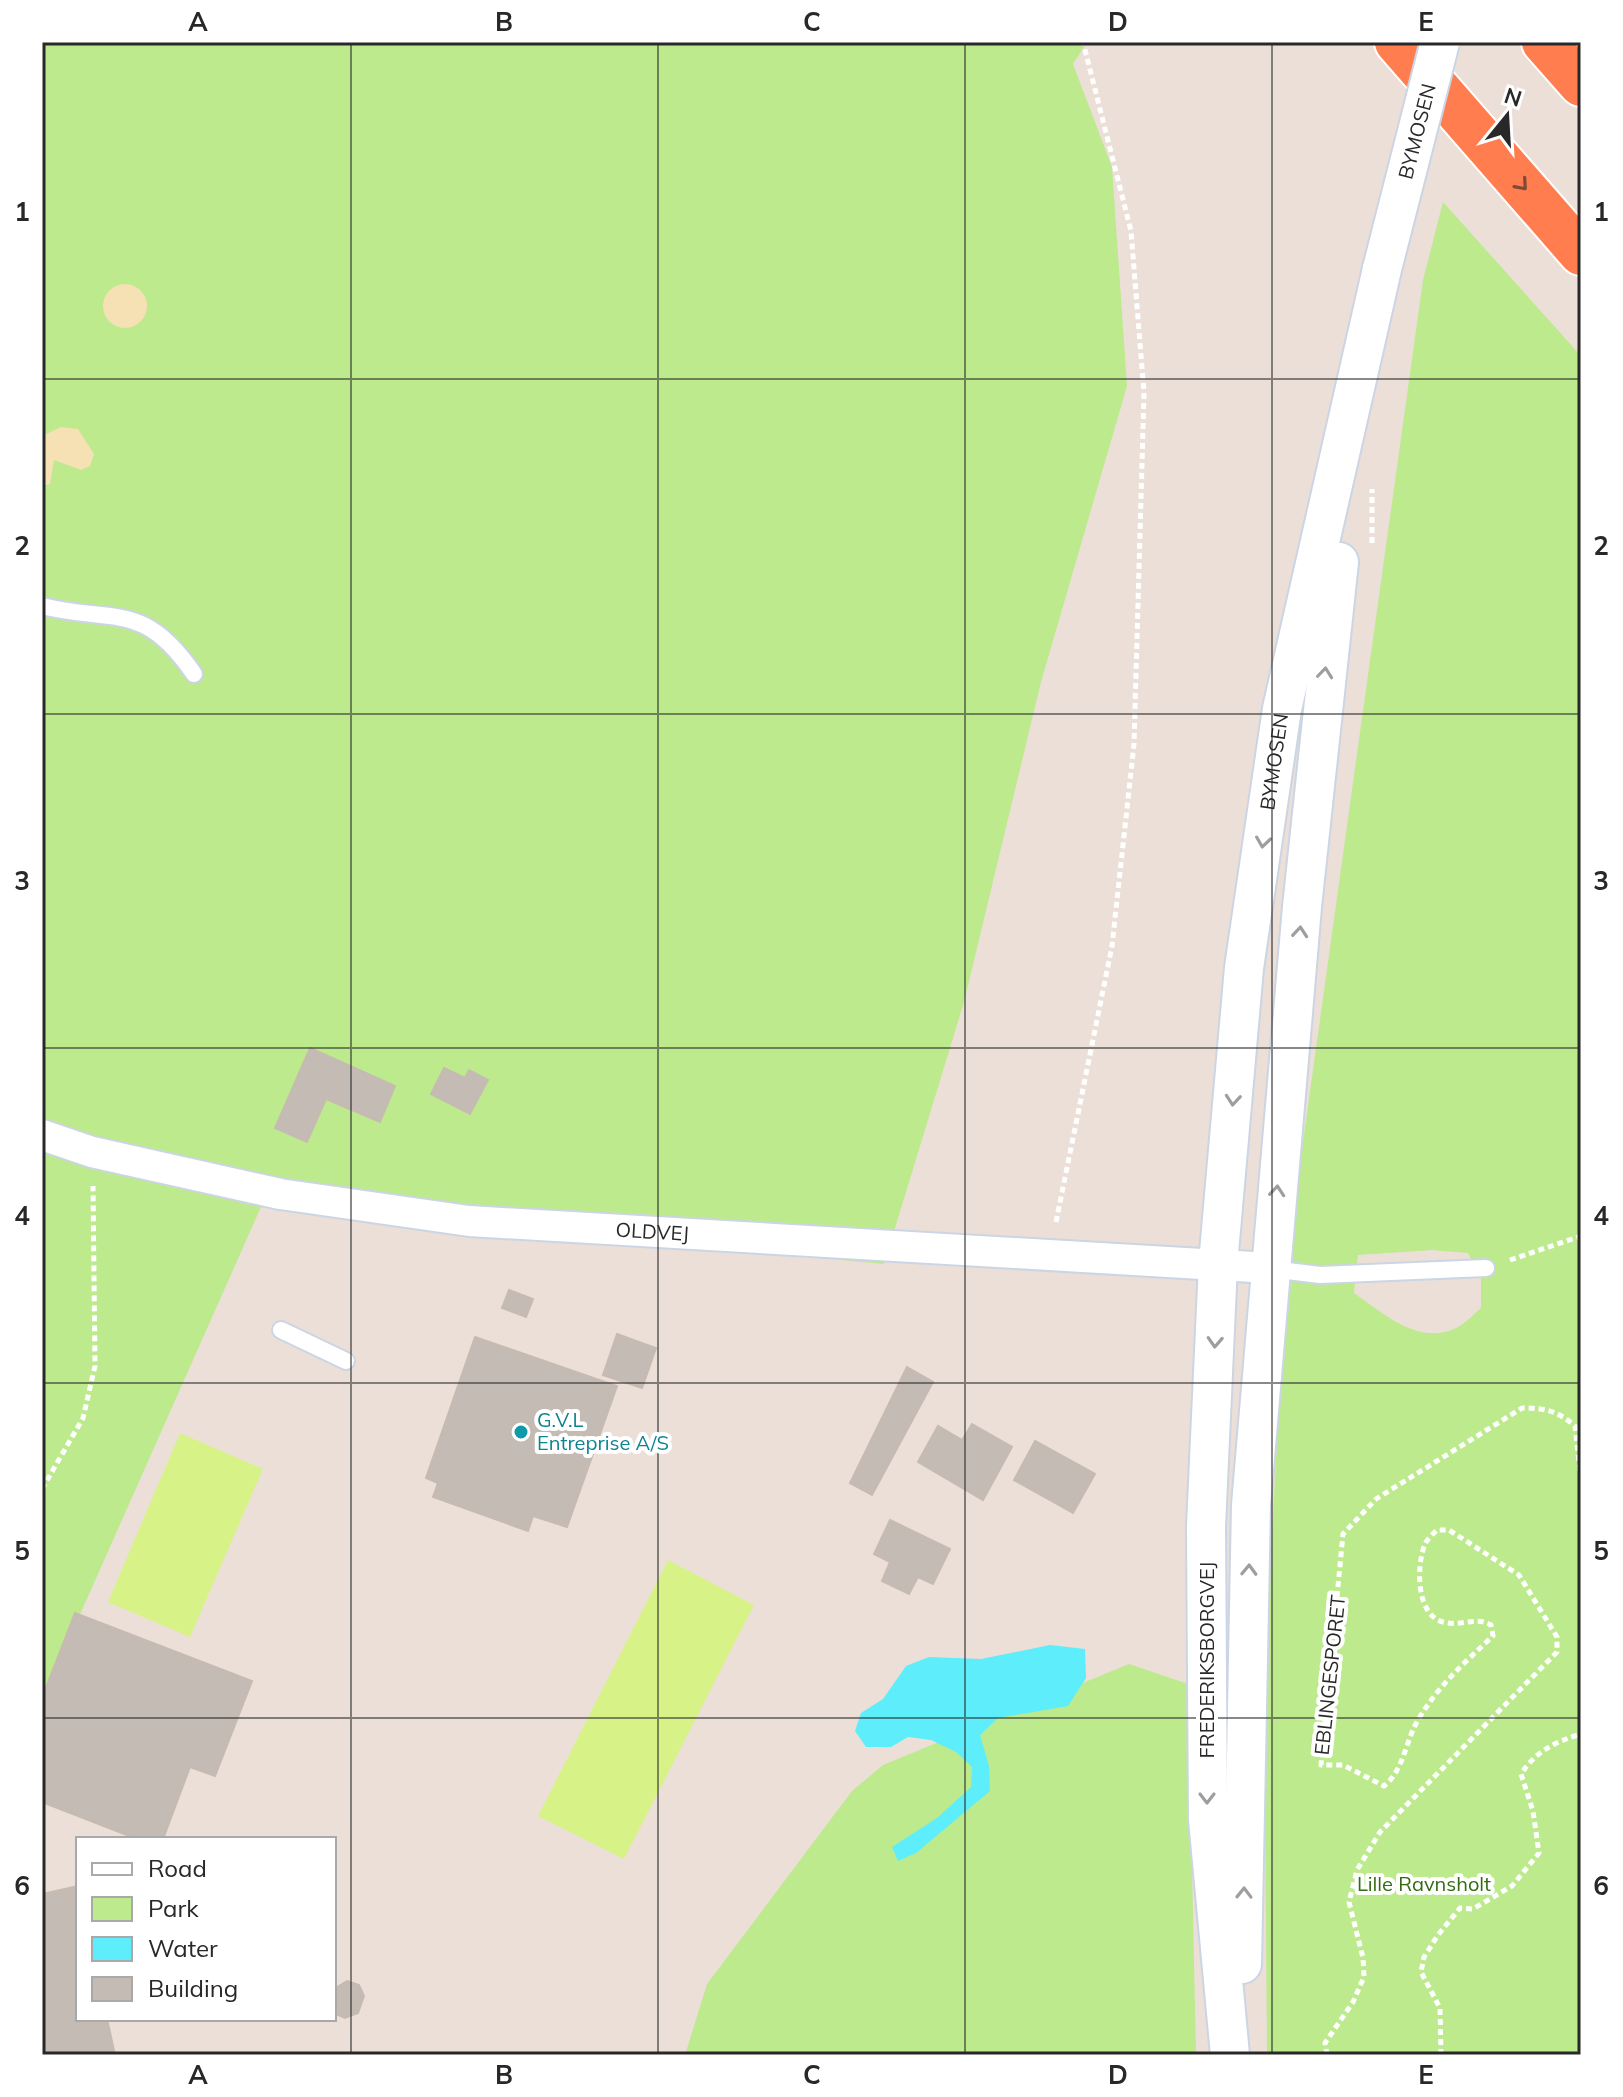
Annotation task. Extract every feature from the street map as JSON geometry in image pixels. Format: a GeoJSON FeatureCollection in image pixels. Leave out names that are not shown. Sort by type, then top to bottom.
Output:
{"type":"FeatureCollection","features":[{"type":"Feature","properties":{"kind":"highway"},"geometry":{"type":"LineString","coordinates":[[1397,42],[1581,253]]}},
{"type":"Feature","properties":{"kind":"highway"},"geometry":{"type":"LineString","coordinates":[[1544,42],[1581,84]]}},
{"type":"Feature","properties":{"kind":"street","name":"BYMOSEN"},"geometry":{"type":"LineString","coordinates":[[1218,1264],[1244,968],[1282,709],[1382,269],[1440,42]]}},
{"type":"Feature","properties":{"kind":"street","name":"BYMOSEN"},"geometry":{"type":"LineString","coordinates":[[1270,1268],[1332,608],[1382,269]]}},
{"type":"Feature","properties":{"kind":"street","name":"OLDVEJ"},"geometry":{"type":"LineString","coordinates":[[42,1135],[92,1152],[280,1194],[469,1221],[1270,1268]]}},
{"type":"Feature","properties":{"kind":"street","name":"FREDERIKSBORGVEJ"},"geometry":{"type":"LineString","coordinates":[[1218,1264],[1206,1526],[1208,1819],[1230,2055]]}},
{"type":"Feature","properties":{"kind":"street","name":"FREDERIKSBORGVEJ"},"geometry":{"type":"LineString","coordinates":[[1241,2055],[1251,1505],[1270,1268]]}},
{"type":"Feature","properties":{"kind":"lane"},"geometry":{"type":"LineString","coordinates":[[42,606],[146,623],[182,656],[194,674]]}},
{"type":"Feature","properties":{"kind":"lane"},"geometry":{"type":"LineString","coordinates":[[1270,1268],[1320,1275],[1486,1268]]}},
{"type":"Feature","properties":{"kind":"lane"},"geometry":{"type":"LineString","coordinates":[[281,1330],[346,1361]]}},
{"type":"Feature","properties":{"kind":"path"},"geometry":{"type":"LineString","coordinates":[[1048,1254],[1112,946],[1134,744],[1143,436],[1144,393],[1131,231],[1083,42]]}},
{"type":"Feature","properties":{"kind":"path"},"geometry":{"type":"LineString","coordinates":[[42,1489],[83,1418],[95,1366],[92,1152]]}},
{"type":"Feature","properties":{"kind":"path"},"geometry":{"type":"LineString","coordinates":[[1486,1268],[1581,1236]]}},
{"type":"Feature","properties":{"kind":"path","name":"EBLINGESPORET"},"geometry":{"type":"LineString","coordinates":[[1327,2055],[1325,2043],[1353,2002],[1364,1977],[1363,1958],[1349,1902],[1357,1870],[1380,1832],[1521,1685],[1548,1664],[1557,1652],[1557,1637],[1519,1575],[1449,1530],[1437,1530],[1425,1543],[1419,1576],[1428,1610],[1433,1618],[1444,1623],[1456,1625],[1482,1620],[1491,1625],[1493,1636],[1442,1683],[1416,1723],[1394,1777],[1384,1786],[1343,1765],[1321,1765],[1343,1534],[1376,1499],[1522,1408],[1560,1413],[1575,1426],[1581,1480]]}},
{"type":"Feature","properties":{"kind":"path"},"geometry":{"type":"LineString","coordinates":[[1441,2055],[1440,2008],[1422,1979],[1424,1957],[1460,1908],[1473,1909],[1503,1892],[1533,1863],[1539,1842],[1521,1774],[1529,1760],[1545,1748],[1581,1734]]}},
{"type":"Feature","properties":{"kind":"green space"},"geometry":{"type":"Polygon","coordinates":[[[42,42],[1087,42],[1073,64],[1112,167],[1127,386],[1041,682],[964,1002],[884,1264],[261,1207],[42,1700],[42,42]]]}},
{"type":"Feature","properties":{"kind":"green space","name":"Lille Ravnsholt"},"geometry":{"type":"Polygon","coordinates":[[[1443,202],[1581,356],[1581,2055],[1267,2055],[1264,1678],[1284,1315],[1302,1149],[1423,280],[1443,202]],[[1432,1250],[1358,1255],[1354,1293],[1402,1325],[1429,1333],[1442,1333],[1456,1328],[1481,1308],[1481,1279],[1468,1253],[1432,1250]]]}},
{"type":"Feature","properties":{"kind":"green space"},"geometry":{"type":"Polygon","coordinates":[[[180,1433],[263,1469],[190,1637],[108,1602],[180,1433]]]}},
{"type":"Feature","properties":{"kind":"green space"},"geometry":{"type":"Polygon","coordinates":[[[668,1560],[754,1605],[624,1859],[538,1816],[668,1560]]]}},
{"type":"Feature","properties":{"kind":"green space"},"geometry":{"type":"Polygon","coordinates":[[[1129,1664],[1188,1684],[1196,2055],[685,2055],[707,1984],[852,1791],[883,1765],[1129,1664]]]}},
{"type":"Feature","properties":{"kind":"sand"},"geometry":{"type":"Polygon","coordinates":[[[125,284],[141,290],[147,306],[141,322],[125,328],[109,322],[103,306],[109,290],[125,284]]]}},
{"type":"Feature","properties":{"kind":"sand"},"geometry":{"type":"Polygon","coordinates":[[[61,427],[78,429],[94,454],[90,466],[81,470],[54,460],[50,484],[42,486],[42,436],[61,427]]]}},
{"type":"Feature","properties":{"kind":"water"},"geometry":{"type":"Polygon","coordinates":[[[1050,1645],[1085,1649],[1086,1678],[1068,1706],[998,1718],[980,1735],[989,1766],[990,1791],[916,1853],[898,1861],[892,1847],[937,1818],[971,1787],[972,1767],[956,1752],[931,1740],[908,1737],[891,1747],[866,1747],[855,1731],[861,1713],[883,1699],[906,1666],[929,1657],[981,1659],[1050,1645]]]}},
{"type":"Feature","properties":{"kind":"building"},"geometry":{"type":"Polygon","coordinates":[[[310,1048],[395,1086],[380,1122],[326,1099],[307,1142],[275,1128],[310,1048]]]}},
{"type":"Feature","properties":{"kind":"building"},"geometry":{"type":"Polygon","coordinates":[[[444,1068],[465,1078],[469,1070],[488,1080],[470,1114],[431,1094],[444,1068]]]}},
{"type":"Feature","properties":{"kind":"building"},"geometry":{"type":"Polygon","coordinates":[[[509,1290],[533,1299],[526,1317],[502,1308],[509,1290]]]}},
{"type":"Feature","properties":{"kind":"building"},"geometry":{"type":"Polygon","coordinates":[[[617,1334],[656,1348],[642,1388],[603,1375],[617,1334]]]}},
{"type":"Feature","properties":{"kind":"building","name":"G.V.L Entreprise A/S"},"geometry":{"type":"Polygon","coordinates":[[[475,1337],[617,1386],[567,1527],[533,1516],[528,1531],[433,1497],[438,1483],[426,1478],[475,1337]]]}},
{"type":"Feature","properties":{"kind":"building"},"geometry":{"type":"Polygon","coordinates":[[[907,1367],[933,1382],[872,1495],[850,1483],[907,1367]]]}},
{"type":"Feature","properties":{"kind":"building"},"geometry":{"type":"Polygon","coordinates":[[[972,1424],[1012,1447],[983,1500],[918,1462],[938,1426],[962,1440],[972,1424]]]}},
{"type":"Feature","properties":{"kind":"building"},"geometry":{"type":"Polygon","coordinates":[[[1035,1441],[1095,1474],[1073,1513],[1014,1480],[1035,1441]]]}},
{"type":"Feature","properties":{"kind":"building"},"geometry":{"type":"Polygon","coordinates":[[[890,1520],[950,1549],[933,1584],[918,1577],[909,1594],[882,1581],[890,1562],[874,1554],[890,1520]]]}},
{"type":"Feature","properties":{"kind":"building"},"geometry":{"type":"Polygon","coordinates":[[[75,1613],[252,1681],[215,1776],[190,1767],[164,1837],[132,1837],[42,1802],[42,1698],[75,1613]]]}},
{"type":"Feature","properties":{"kind":"building"},"geometry":{"type":"Polygon","coordinates":[[[74,1887],[76,2021],[107,2021],[115,2055],[42,2055],[42,1894],[74,1887]]]}},
{"type":"Feature","properties":{"kind":"building"},"geometry":{"type":"Polygon","coordinates":[[[347,1981],[359,1985],[364,1996],[358,2013],[345,2018],[336,2014],[336,1988],[347,1981]]]}},
{"type":"Feature","properties":{"kind":"place","name":"G.V.L Entreprise A/S"},"geometry":{"type":"Point","coordinates":[521,1432]}}]}
